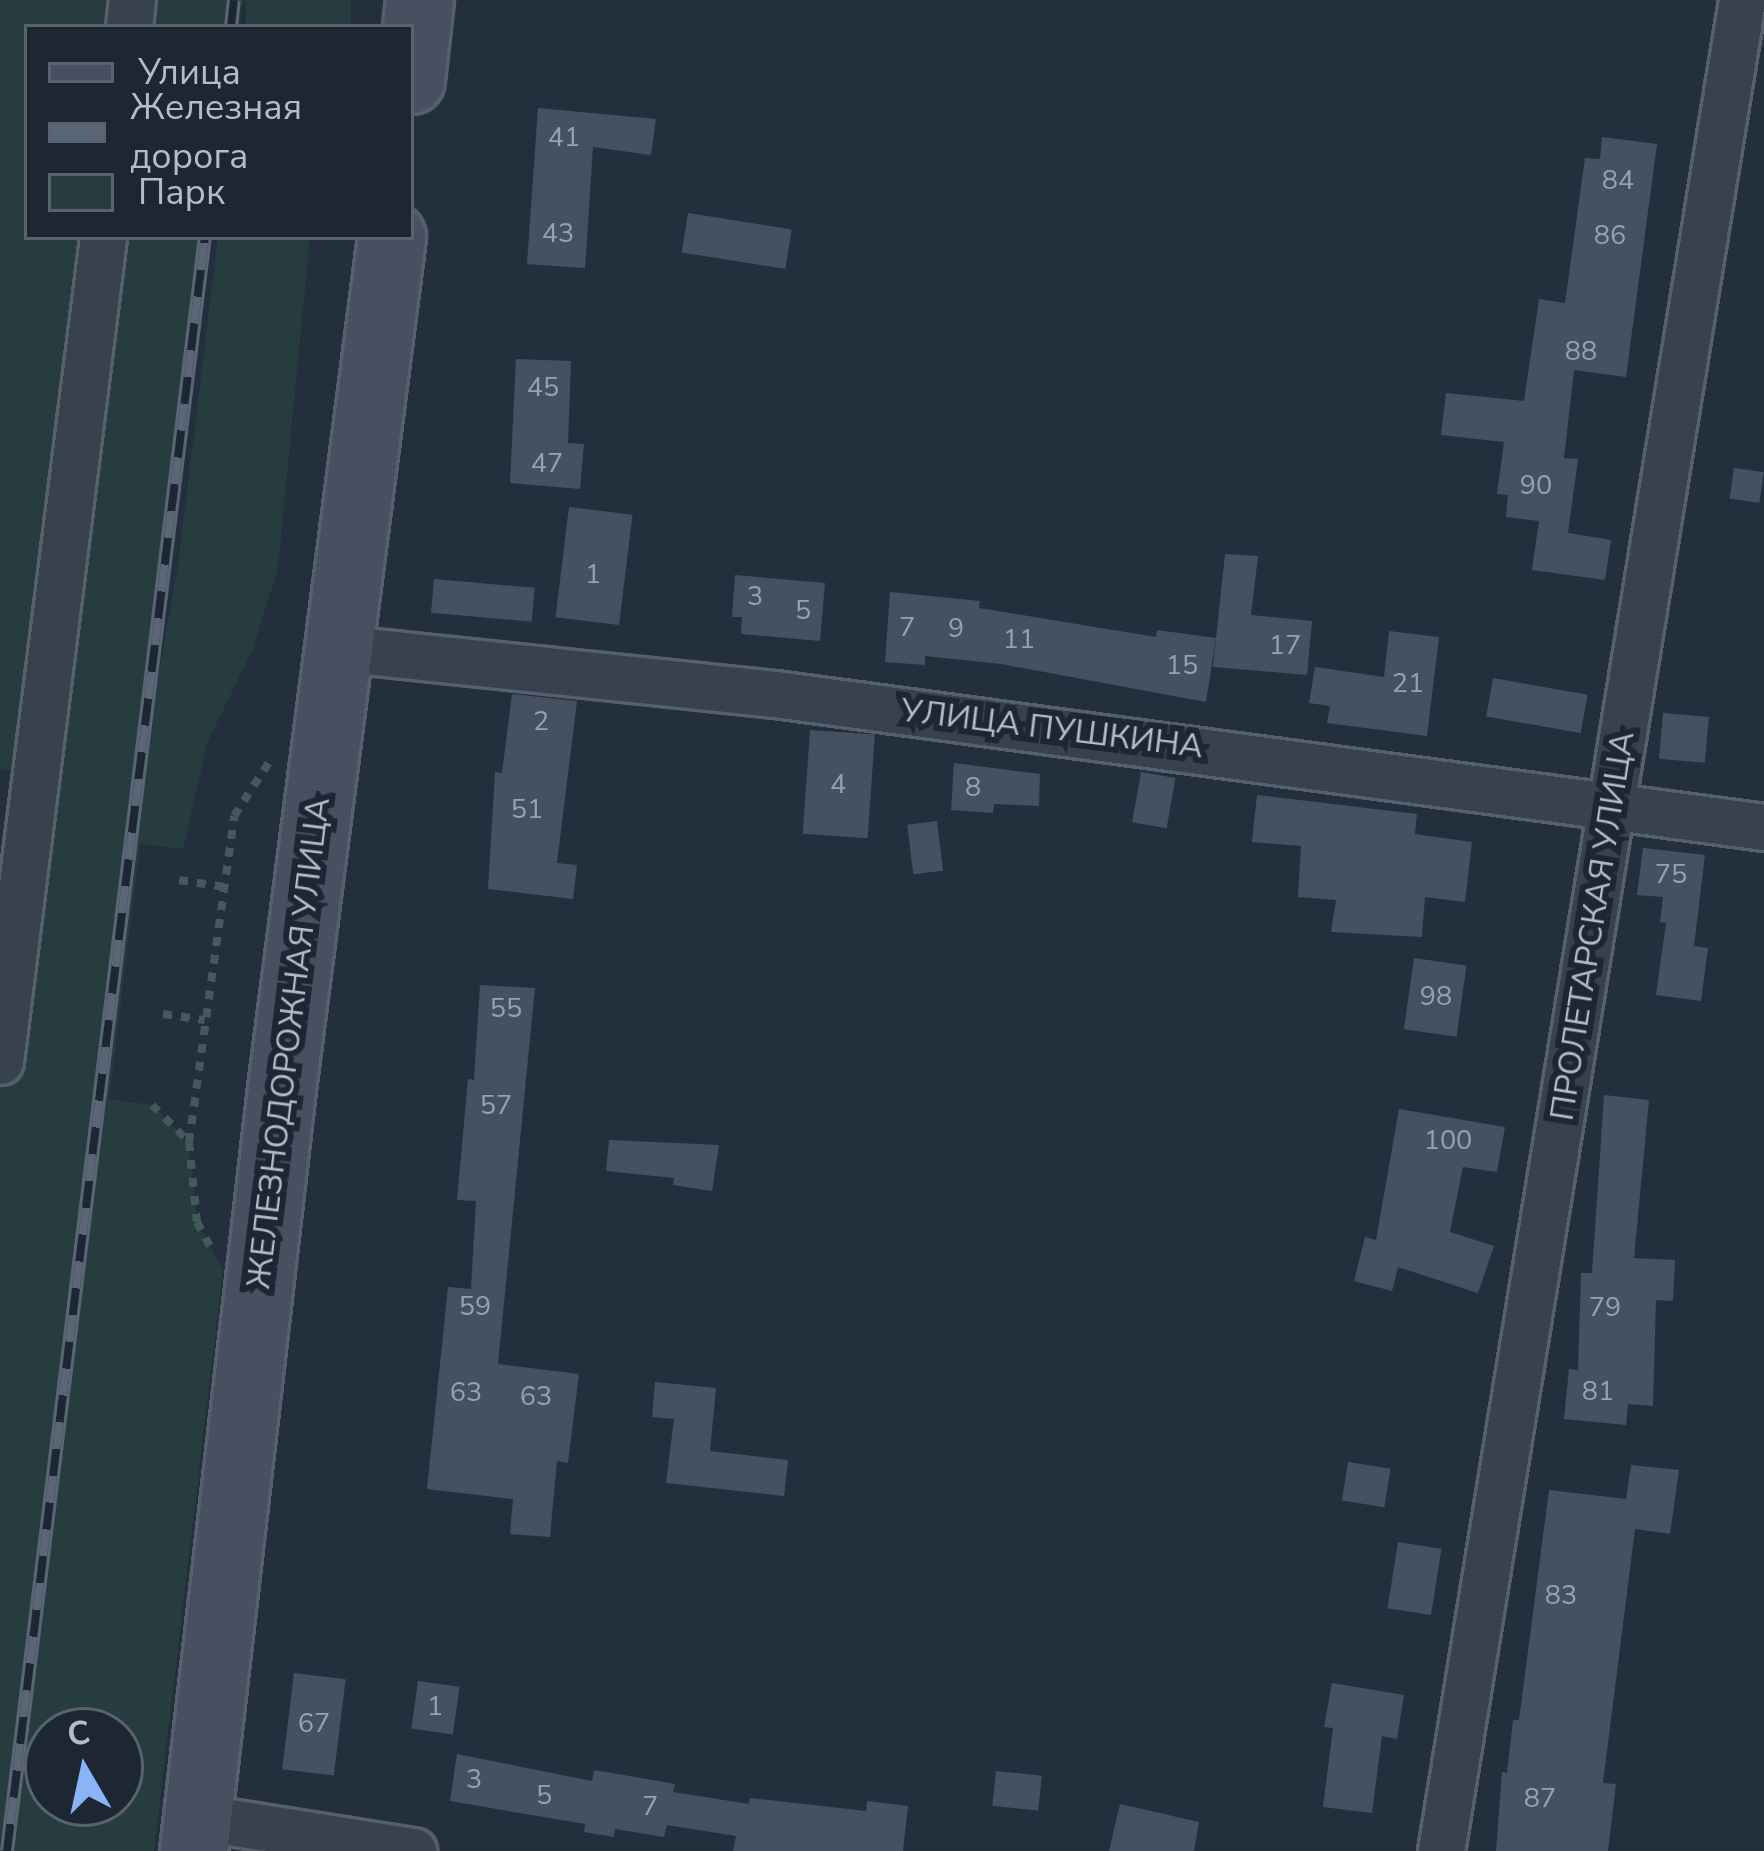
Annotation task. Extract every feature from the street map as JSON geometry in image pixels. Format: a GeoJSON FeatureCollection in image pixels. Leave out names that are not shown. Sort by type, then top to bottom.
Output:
{"type":"FeatureCollection","features":[{"type":"Feature","properties":{"kind":"main road"},"geometry":{"type":"LineString","coordinates":[[414,53],[420,0]]}},
{"type":"Feature","properties":{"kind":"main road","name":"ЖЕЛЕЗНОДОРОЖНАЯ УЛИЦА"},"geometry":{"type":"LineString","coordinates":[[196,1834],[337,648],[392,240]]}},
{"type":"Feature","properties":{"kind":"street","name":"ПРОЛЕТАРСКАЯ УЛИЦА"},"geometry":{"type":"LineString","coordinates":[[1441,1851],[1742,0]]}},
{"type":"Feature","properties":{"kind":"street"},"geometry":{"type":"LineString","coordinates":[[0,1060],[16,811],[103,240]]}},
{"type":"Feature","properties":{"kind":"street","name":"УЛИЦА ПУШКИНА"},"geometry":{"type":"LineString","coordinates":[[337,648],[821,699],[1764,827]]}},
{"type":"Feature","properties":{"kind":"street"},"geometry":{"type":"LineString","coordinates":[[196,1834],[413,1851]]}},
{"type":"Feature","properties":{"kind":"path"},"geometry":{"type":"LineString","coordinates":[[214,1254],[197,1222],[189,1142],[233,817],[281,746]]}},
{"type":"Feature","properties":{"kind":"path"},"geometry":{"type":"LineString","coordinates":[[179,880],[224,887]]}},
{"type":"Feature","properties":{"kind":"path"},"geometry":{"type":"LineString","coordinates":[[163,1014],[205,1021]]}},
{"type":"Feature","properties":{"kind":"path"},"geometry":{"type":"LineString","coordinates":[[152,1105],[189,1142]]}},
{"type":"Feature","properties":{"kind":"green space"},"geometry":{"type":"Polygon","coordinates":[[[0,0],[243,0],[239,24],[24,24],[24,240],[212,240],[149,732],[178,564],[218,240],[310,240],[278,568],[253,649],[208,741],[183,849],[140,844],[109,1099],[152,1105],[189,1142],[197,1222],[223,1270],[154,1851],[0,1851],[0,1061],[36,776],[0,769],[0,0]]]}},
{"type":"Feature","properties":{"kind":"green space"},"geometry":{"type":"Polygon","coordinates":[[[246,0],[351,0],[351,24],[246,24],[246,0]]]}},
{"type":"Feature","properties":{"kind":"building"},"geometry":{"type":"Polygon","coordinates":[[[538,108],[656,119],[651,155],[593,147],[585,268],[527,264],[538,108]]]}},
{"type":"Feature","properties":{"kind":"building"},"geometry":{"type":"Polygon","coordinates":[[[1602,137],[1657,144],[1626,377],[1574,370],[1564,458],[1578,459],[1568,533],[1611,540],[1605,580],[1532,570],[1539,521],[1506,517],[1508,495],[1497,494],[1504,442],[1441,435],[1446,393],[1524,401],[1539,299],[1565,303],[1585,158],[1600,159],[1602,137]]]}},
{"type":"Feature","properties":{"kind":"building"},"geometry":{"type":"Polygon","coordinates":[[[688,213],[792,229],[785,269],[682,253],[688,213]]]}},
{"type":"Feature","properties":{"kind":"building"},"geometry":{"type":"Polygon","coordinates":[[[516,359],[571,361],[568,443],[584,444],[580,489],[510,483],[516,359]]]}},
{"type":"Feature","properties":{"kind":"building"},"geometry":{"type":"Polygon","coordinates":[[[1734,468],[1764,472],[1759,503],[1730,499],[1734,468]]]}},
{"type":"Feature","properties":{"kind":"building"},"geometry":{"type":"Polygon","coordinates":[[[569,507],[633,515],[619,625],[555,617],[569,507]]]}},
{"type":"Feature","properties":{"kind":"building"},"geometry":{"type":"Polygon","coordinates":[[[1225,554],[1258,556],[1251,615],[1312,621],[1307,675],[1213,667],[1225,554]]]}},
{"type":"Feature","properties":{"kind":"building"},"geometry":{"type":"Polygon","coordinates":[[[735,575],[825,583],[820,641],[741,634],[742,617],[732,617],[735,575]]]}},
{"type":"Feature","properties":{"kind":"building"},"geometry":{"type":"Polygon","coordinates":[[[434,579],[535,588],[532,622],[431,613],[434,579]]]}},
{"type":"Feature","properties":{"kind":"building"},"geometry":{"type":"Polygon","coordinates":[[[890,592],[980,601],[979,608],[1156,637],[1157,630],[1216,638],[1206,702],[1001,664],[925,656],[925,665],[885,662],[890,592]]]}},
{"type":"Feature","properties":{"kind":"building"},"geometry":{"type":"Polygon","coordinates":[[[1389,631],[1439,637],[1427,736],[1327,723],[1330,706],[1309,703],[1315,667],[1384,677],[1389,631]]]}},
{"type":"Feature","properties":{"kind":"building"},"geometry":{"type":"Polygon","coordinates":[[[1493,678],[1588,695],[1581,733],[1486,716],[1493,678]]]}},
{"type":"Feature","properties":{"kind":"building"},"geometry":{"type":"Polygon","coordinates":[[[512,694],[577,701],[557,863],[577,865],[573,899],[488,889],[495,772],[502,773],[512,694]]]}},
{"type":"Feature","properties":{"kind":"building"},"geometry":{"type":"Polygon","coordinates":[[[1663,713],[1709,717],[1705,763],[1659,759],[1663,713]]]}},
{"type":"Feature","properties":{"kind":"building"},"geometry":{"type":"Polygon","coordinates":[[[810,730],[875,735],[868,838],[803,834],[810,730]]]}},
{"type":"Feature","properties":{"kind":"building"},"geometry":{"type":"Polygon","coordinates":[[[954,763],[1040,774],[1039,806],[994,804],[993,813],[951,810],[954,763]]]}},
{"type":"Feature","properties":{"kind":"building"},"geometry":{"type":"Polygon","coordinates":[[[1141,772],[1175,778],[1167,828],[1132,822],[1141,772]]]}},
{"type":"Feature","properties":{"kind":"building"},"geometry":{"type":"Polygon","coordinates":[[[1257,795],[1417,814],[1415,834],[1472,842],[1465,902],[1425,897],[1422,937],[1331,932],[1336,900],[1298,897],[1301,846],[1252,842],[1257,795]]]}},
{"type":"Feature","properties":{"kind":"building"},"geometry":{"type":"Polygon","coordinates":[[[937,821],[943,871],[913,874],[907,825],[937,821]]]}},
{"type":"Feature","properties":{"kind":"building"},"geometry":{"type":"Polygon","coordinates":[[[1643,848],[1705,855],[1694,946],[1708,948],[1701,1001],[1656,995],[1666,923],[1660,922],[1663,897],[1637,895],[1643,848]]]}},
{"type":"Feature","properties":{"kind":"building"},"geometry":{"type":"Polygon","coordinates":[[[1414,958],[1466,965],[1456,1037],[1404,1029],[1414,958]]]}},
{"type":"Feature","properties":{"kind":"building"},"geometry":{"type":"Polygon","coordinates":[[[480,985],[535,988],[498,1364],[579,1374],[568,1463],[557,1461],[550,1537],[510,1534],[513,1499],[427,1489],[448,1287],[471,1289],[476,1201],[457,1200],[468,1079],[474,1080],[480,985]]]}},
{"type":"Feature","properties":{"kind":"building"},"geometry":{"type":"Polygon","coordinates":[[[1604,1095],[1649,1100],[1634,1258],[1675,1260],[1673,1301],[1656,1300],[1653,1406],[1628,1404],[1626,1425],[1564,1419],[1569,1369],[1578,1370],[1581,1273],[1592,1273],[1604,1095]]]}},
{"type":"Feature","properties":{"kind":"building"},"geometry":{"type":"Polygon","coordinates":[[[1399,1109],[1505,1127],[1497,1172],[1463,1167],[1450,1232],[1494,1246],[1478,1293],[1398,1267],[1392,1291],[1354,1281],[1365,1237],[1376,1240],[1399,1109]]]}},
{"type":"Feature","properties":{"kind":"building"},"geometry":{"type":"Polygon","coordinates":[[[609,1140],[719,1145],[712,1191],[673,1185],[674,1178],[606,1171],[609,1140]]]}},
{"type":"Feature","properties":{"kind":"building"},"geometry":{"type":"Polygon","coordinates":[[[655,1382],[716,1388],[710,1451],[788,1460],[784,1496],[666,1483],[674,1419],[652,1417],[655,1382]]]}},
{"type":"Feature","properties":{"kind":"building"},"geometry":{"type":"Polygon","coordinates":[[[1348,1462],[1390,1469],[1384,1507],[1342,1501],[1348,1462]]]}},
{"type":"Feature","properties":{"kind":"building"},"geometry":{"type":"Polygon","coordinates":[[[1631,1465],[1679,1470],[1670,1534],[1635,1529],[1603,1783],[1616,1784],[1608,1851],[1496,1851],[1502,1772],[1507,1773],[1513,1720],[1519,1720],[1549,1490],[1626,1499],[1631,1465]]]}},
{"type":"Feature","properties":{"kind":"building"},"geometry":{"type":"Polygon","coordinates":[[[1398,1542],[1441,1549],[1431,1615],[1388,1608],[1398,1542]]]}},
{"type":"Feature","properties":{"kind":"building"},"geometry":{"type":"Polygon","coordinates":[[[294,1673],[346,1679],[334,1776],[282,1769],[294,1673]]]}},
{"type":"Feature","properties":{"kind":"building"},"geometry":{"type":"Polygon","coordinates":[[[418,1681],[460,1687],[453,1734],[411,1729],[418,1681]]]}},
{"type":"Feature","properties":{"kind":"building"},"geometry":{"type":"Polygon","coordinates":[[[1332,1683],[1404,1695],[1397,1739],[1382,1736],[1372,1813],[1323,1807],[1333,1728],[1324,1727],[1332,1683]]]}},
{"type":"Feature","properties":{"kind":"building"},"geometry":{"type":"Polygon","coordinates":[[[457,1754],[592,1781],[594,1770],[647,1779],[675,1784],[673,1792],[749,1804],[750,1798],[866,1811],[867,1801],[908,1806],[903,1851],[733,1851],[736,1836],[667,1825],[664,1837],[615,1829],[614,1837],[584,1832],[585,1824],[450,1801],[457,1754]]]}},
{"type":"Feature","properties":{"kind":"building"},"geometry":{"type":"Polygon","coordinates":[[[996,1771],[1042,1776],[1038,1811],[992,1806],[996,1771]]]}},
{"type":"Feature","properties":{"kind":"building"},"geometry":{"type":"Polygon","coordinates":[[[1120,1804],[1199,1822],[1194,1851],[1109,1851],[1120,1804]]]}},
{"type":"Feature","properties":{"kind":"railway"},"geometry":{"type":"LineString","coordinates":[[231,24],[234,0]]}},
{"type":"Feature","properties":{"kind":"railway"},"geometry":{"type":"LineString","coordinates":[[7,1851],[205,240]]}}]}
